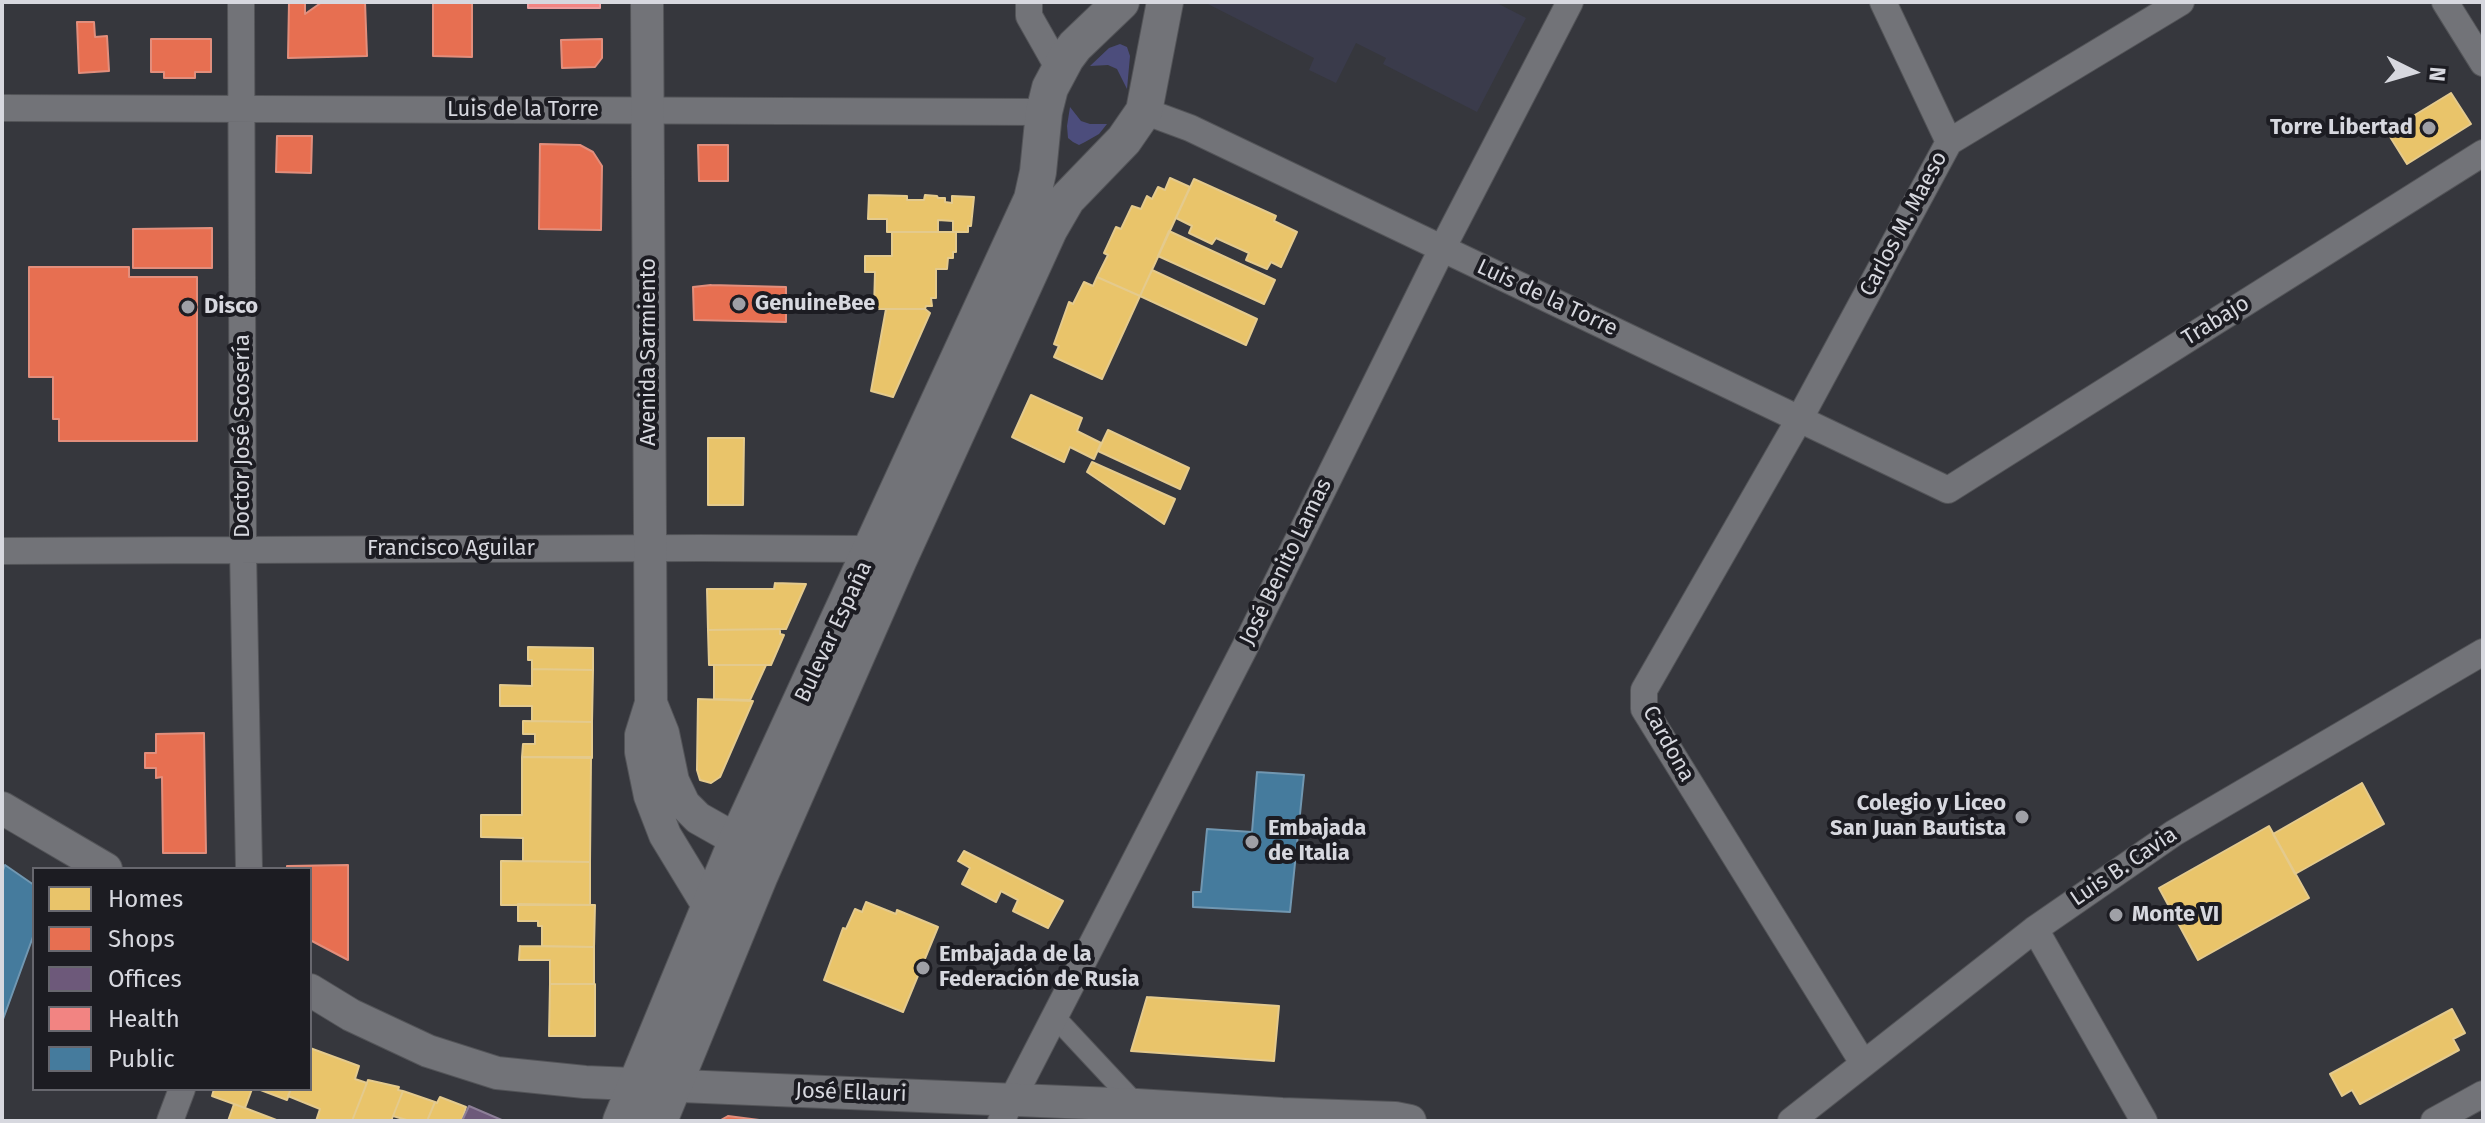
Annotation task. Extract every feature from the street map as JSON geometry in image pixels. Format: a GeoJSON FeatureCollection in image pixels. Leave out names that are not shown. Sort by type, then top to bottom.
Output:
{"type":"FeatureCollection","features":[{"type":"Feature","properties":{"kind":"main road","name":"Bulevar España"},"geometry":{"type":"LineString","coordinates":[[621,1121],[737,840],[886,554],[1049,230],[1067,199],[1124,140],[1144,111],[1165,2]]}},
{"type":"Feature","properties":{"kind":"main road","name":"Bulevar España"},"geometry":{"type":"LineString","coordinates":[[659,1121],[1032,199],[1042,128],[1059,69],[1075,46],[1111,13],[1117,24],[1138,31],[1156,46]]}},
{"type":"Feature","properties":{"kind":"main road"},"geometry":{"type":"LineString","coordinates":[[1042,128],[1052,155],[1068,163],[1097,165]]}},
{"type":"Feature","properties":{"kind":"street","name":"Doctor José Scosería"},"geometry":{"type":"LineString","coordinates":[[241,2],[243,550],[249,867]]}},
{"type":"Feature","properties":{"kind":"street","name":"Avenida Sarmiento"},"geometry":{"type":"LineString","coordinates":[[647,2],[651,703],[641,735],[641,752],[650,796],[665,835],[710,909]]}},
{"type":"Feature","properties":{"kind":"street"},"geometry":{"type":"LineString","coordinates":[[1029,2],[1029,16],[1059,69]]}},
{"type":"Feature","properties":{"kind":"street","name":"José Benito Lamas"},"geometry":{"type":"LineString","coordinates":[[1006,1110],[1245,647],[1442,249],[1570,2]]}},
{"type":"Feature","properties":{"kind":"street"},"geometry":{"type":"LineString","coordinates":[[1883,2],[1949,142]]}},
{"type":"Feature","properties":{"kind":"street","name":"Carlos M. Maeso"},"geometry":{"type":"LineString","coordinates":[[1800,418],[1949,142],[2181,2]]}},
{"type":"Feature","properties":{"kind":"street"},"geometry":{"type":"LineString","coordinates":[[2445,2],[2483,63]]}},
{"type":"Feature","properties":{"kind":"street","name":"Luis de la Torre"},"geometry":{"type":"LineString","coordinates":[[2,108],[648,111],[1042,128]]}},
{"type":"Feature","properties":{"kind":"street","name":"Luis de la Torre"},"geometry":{"type":"LineString","coordinates":[[1144,111],[1190,128],[1948,490]]}},
{"type":"Feature","properties":{"kind":"street","name":"Trabajo"},"geometry":{"type":"LineString","coordinates":[[1948,490],[2483,153]]}},
{"type":"Feature","properties":{"kind":"street","name":"Cardona"},"geometry":{"type":"LineString","coordinates":[[1800,418],[1644,690],[1643,700],[1644,709],[1863,1063]]}},
{"type":"Feature","properties":{"kind":"street","name":"Francisco Aguilar"},"geometry":{"type":"LineString","coordinates":[[2,551],[651,548],[886,554]]}},
{"type":"Feature","properties":{"kind":"street","name":"Luis B. Cavia"},"geometry":{"type":"LineString","coordinates":[[1791,1121],[2035,929],[2174,833],[2483,652]]}},
{"type":"Feature","properties":{"kind":"street","name":"Avenida Sarmiento"},"geometry":{"type":"LineString","coordinates":[[651,703],[663,733],[673,781],[684,804],[698,818],[737,840],[752,855],[760,875]]}},
{"type":"Feature","properties":{"kind":"street"},"geometry":{"type":"LineString","coordinates":[[2,808],[103,867]]}},
{"type":"Feature","properties":{"kind":"street"},"geometry":{"type":"LineString","coordinates":[[2035,929],[2144,1121]]}},
{"type":"Feature","properties":{"kind":"street","name":"José Ellauri"},"geometry":{"type":"LineString","coordinates":[[312,991],[351,1015],[428,1051],[497,1073],[585,1082],[674,1085],[1006,1110],[1282,1114],[1410,1121]]}},
{"type":"Feature","properties":{"kind":"street"},"geometry":{"type":"LineString","coordinates":[[1053,1015],[1143,1113]]}},
{"type":"Feature","properties":{"kind":"street"},"geometry":{"type":"LineString","coordinates":[[170,1121],[181,1091]]}},
{"type":"Feature","properties":{"kind":"street"},"geometry":{"type":"LineString","coordinates":[[2434,1121],[2483,1094]]}},
{"type":"Feature","properties":{"kind":"shaded area"},"geometry":{"type":"Polygon","coordinates":[[[1204,2],[1495,2],[1526,18],[1477,112],[1383,64],[1386,58],[1356,43],[1336,83],[1309,70],[1314,58],[1204,2]]]}},
{"type":"Feature","properties":{"kind":"shaded area"},"geometry":{"type":"Polygon","coordinates":[[[1120,44],[1127,47],[1130,56],[1127,89],[1117,69],[1108,65],[1090,66],[1109,48],[1120,44]]]}},
{"type":"Feature","properties":{"kind":"shaded area"},"geometry":{"type":"Polygon","coordinates":[[[1070,107],[1081,121],[1107,124],[1099,134],[1079,145],[1068,138],[1070,107]]]}},
{"type":"Feature","properties":{"kind":"building: Homes","name":"Torre Libertad"},"geometry":{"type":"Polygon","coordinates":[[[2451,93],[2471,124],[2407,164],[2387,132],[2451,93]]]}},
{"type":"Feature","properties":{"kind":"building: Homes"},"geometry":{"type":"Polygon","coordinates":[[[1170,178],[1190,187],[1140,296],[1097,277],[1108,255],[1104,253],[1116,227],[1121,229],[1132,206],[1141,209],[1147,196],[1152,199],[1158,187],[1165,190],[1170,178]]]}},
{"type":"Feature","properties":{"kind":"building: Homes"},"geometry":{"type":"Polygon","coordinates":[[[1194,179],[1276,216],[1274,221],[1297,232],[1281,267],[1271,262],[1267,269],[1246,260],[1249,253],[1216,238],[1212,244],[1189,233],[1192,226],[1176,218],[1194,179]]]}},
{"type":"Feature","properties":{"kind":"building: Homes"},"geometry":{"type":"Polygon","coordinates":[[[869,195],[907,196],[907,200],[924,200],[925,195],[937,196],[952,203],[952,196],[974,197],[971,226],[968,226],[968,232],[953,232],[953,221],[938,220],[938,232],[887,232],[887,219],[868,219],[869,195]]]}},
{"type":"Feature","properties":{"kind":"building: Homes"},"geometry":{"type":"Polygon","coordinates":[[[1169,231],[1275,280],[1264,304],[1158,256],[1169,231]]]}},
{"type":"Feature","properties":{"kind":"building: Homes"},"geometry":{"type":"Polygon","coordinates":[[[892,232],[956,232],[953,258],[948,258],[947,269],[936,269],[936,298],[931,298],[932,306],[925,309],[874,309],[875,272],[865,272],[865,256],[892,256],[892,232]]]}},
{"type":"Feature","properties":{"kind":"building: Homes"},"geometry":{"type":"Polygon","coordinates":[[[1152,270],[1257,319],[1246,345],[1140,296],[1152,270]]]}},
{"type":"Feature","properties":{"kind":"building: Homes"},"geometry":{"type":"Polygon","coordinates":[[[1097,277],[1140,296],[1102,379],[1054,357],[1059,346],[1054,344],[1069,302],[1073,304],[1084,282],[1093,286],[1097,277]]]}},
{"type":"Feature","properties":{"kind":"building: Homes"},"geometry":{"type":"Polygon","coordinates":[[[886,309],[925,309],[930,313],[893,397],[871,391],[886,309]]]}},
{"type":"Feature","properties":{"kind":"building: Homes"},"geometry":{"type":"Polygon","coordinates":[[[1031,395],[1082,418],[1077,431],[1101,443],[1094,459],[1070,447],[1064,462],[1012,437],[1031,395]]]}},
{"type":"Feature","properties":{"kind":"building: Homes"},"geometry":{"type":"Polygon","coordinates":[[[1108,430],[1189,468],[1180,489],[1098,451],[1108,430]]]}},
{"type":"Feature","properties":{"kind":"building: Homes"},"geometry":{"type":"Polygon","coordinates":[[[708,438],[744,438],[743,505],[708,505],[708,438]]]}},
{"type":"Feature","properties":{"kind":"building: Homes"},"geometry":{"type":"Polygon","coordinates":[[[1092,462],[1175,499],[1164,524],[1087,472],[1092,462]]]}},
{"type":"Feature","properties":{"kind":"building: Homes"},"geometry":{"type":"Polygon","coordinates":[[[775,583],[806,584],[786,629],[708,630],[707,589],[774,589],[775,583]]]}},
{"type":"Feature","properties":{"kind":"building: Homes"},"geometry":{"type":"Polygon","coordinates":[[[780,629],[780,634],[784,635],[771,665],[709,665],[708,630],[780,629]]]}},
{"type":"Feature","properties":{"kind":"building: Homes"},"geometry":{"type":"Polygon","coordinates":[[[528,647],[593,648],[593,670],[532,669],[528,647]]]}},
{"type":"Feature","properties":{"kind":"building: Homes"},"geometry":{"type":"Polygon","coordinates":[[[714,665],[766,665],[750,700],[714,699],[714,665]]]}},
{"type":"Feature","properties":{"kind":"building: Homes"},"geometry":{"type":"Polygon","coordinates":[[[532,669],[593,670],[592,722],[532,721],[532,706],[500,706],[500,685],[532,686],[532,669]]]}},
{"type":"Feature","properties":{"kind":"building: Homes"},"geometry":{"type":"Polygon","coordinates":[[[698,699],[753,701],[720,777],[711,783],[700,780],[697,770],[698,699]]]}},
{"type":"Feature","properties":{"kind":"building: Homes"},"geometry":{"type":"Polygon","coordinates":[[[523,721],[592,722],[592,758],[522,757],[523,744],[535,744],[535,734],[523,734],[523,721]]]}},
{"type":"Feature","properties":{"kind":"building: Homes"},"geometry":{"type":"Polygon","coordinates":[[[522,757],[591,757],[590,862],[523,861],[523,838],[481,837],[481,815],[522,815],[522,757]]]}},
{"type":"Feature","properties":{"kind":"building: Homes"},"geometry":{"type":"Polygon","coordinates":[[[2362,783],[2384,824],[2295,874],[2273,834],[2362,783]]]}},
{"type":"Feature","properties":{"kind":"building: Homes"},"geometry":{"type":"Polygon","coordinates":[[[2269,826],[2309,898],[2198,960],[2159,888],[2269,826]]]}},
{"type":"Feature","properties":{"kind":"building: Homes"},"geometry":{"type":"Polygon","coordinates":[[[964,851],[1063,901],[1048,928],[1013,911],[1018,900],[1001,891],[996,902],[962,884],[970,868],[958,861],[964,851]]]}},
{"type":"Feature","properties":{"kind":"building: Homes"},"geometry":{"type":"Polygon","coordinates":[[[501,861],[590,862],[590,905],[501,905],[501,861]]]}},
{"type":"Feature","properties":{"kind":"building: Homes"},"geometry":{"type":"Polygon","coordinates":[[[866,902],[896,914],[897,910],[938,927],[903,1012],[824,980],[843,928],[846,929],[855,909],[862,912],[866,902]]]}},
{"type":"Feature","properties":{"kind":"building: Homes"},"geometry":{"type":"Polygon","coordinates":[[[518,904],[595,905],[594,947],[542,946],[542,926],[538,926],[538,921],[518,921],[518,904]]]}},
{"type":"Feature","properties":{"kind":"building: Homes"},"geometry":{"type":"Polygon","coordinates":[[[520,946],[594,947],[594,984],[550,984],[550,960],[519,960],[520,946]]]}},
{"type":"Feature","properties":{"kind":"building: Homes"},"geometry":{"type":"Polygon","coordinates":[[[550,984],[595,984],[595,1036],[549,1036],[550,984]]]}},
{"type":"Feature","properties":{"kind":"building: Homes"},"geometry":{"type":"Polygon","coordinates":[[[1147,997],[1279,1006],[1274,1061],[1131,1051],[1147,997]]]}},
{"type":"Feature","properties":{"kind":"building: Homes"},"geometry":{"type":"Polygon","coordinates":[[[2452,1009],[2465,1033],[2453,1039],[2459,1050],[2360,1104],[2352,1090],[2342,1096],[2330,1074],[2452,1009]]]}},
{"type":"Feature","properties":{"kind":"building: Homes"},"geometry":{"type":"Polygon","coordinates":[[[312,1049],[359,1066],[355,1079],[367,1083],[352,1121],[316,1121],[320,1109],[288,1096],[290,1091],[312,1091],[312,1049]]]}},
{"type":"Feature","properties":{"kind":"building: Homes"},"geometry":{"type":"Polygon","coordinates":[[[368,1080],[399,1087],[398,1090],[403,1091],[391,1121],[352,1121],[368,1080]]]}},
{"type":"Feature","properties":{"kind":"building: Homes"},"geometry":{"type":"Polygon","coordinates":[[[213,1091],[251,1091],[245,1108],[212,1096],[213,1091]]]}},
{"type":"Feature","properties":{"kind":"building: Homes"},"geometry":{"type":"Polygon","coordinates":[[[263,1091],[290,1091],[287,1100],[263,1091]]]}},
{"type":"Feature","properties":{"kind":"building: Homes"},"geometry":{"type":"Polygon","coordinates":[[[403,1091],[435,1102],[427,1121],[410,1121],[393,1116],[403,1091]]]}},
{"type":"Feature","properties":{"kind":"building: Homes"},"geometry":{"type":"Polygon","coordinates":[[[440,1097],[466,1107],[462,1121],[427,1121],[440,1097]]]}},
{"type":"Feature","properties":{"kind":"building: Homes"},"geometry":{"type":"Polygon","coordinates":[[[234,1104],[245,1108],[279,1121],[228,1121],[234,1104]]]}},
{"type":"Feature","properties":{"kind":"building: Shops"},"geometry":{"type":"Polygon","coordinates":[[[289,2],[305,2],[305,14],[322,2],[365,2],[367,56],[288,58],[289,2]]]}},
{"type":"Feature","properties":{"kind":"building: Shops"},"geometry":{"type":"Polygon","coordinates":[[[433,2],[472,2],[472,57],[433,56],[433,2]]]}},
{"type":"Feature","properties":{"kind":"building: Shops"},"geometry":{"type":"Polygon","coordinates":[[[77,22],[94,22],[95,37],[107,36],[109,71],[79,73],[77,22]]]}},
{"type":"Feature","properties":{"kind":"building: Shops"},"geometry":{"type":"Polygon","coordinates":[[[151,39],[211,39],[211,72],[195,72],[195,78],[164,78],[164,72],[151,72],[151,39]]]}},
{"type":"Feature","properties":{"kind":"building: Shops"},"geometry":{"type":"Polygon","coordinates":[[[602,39],[602,58],[595,67],[562,68],[561,40],[602,39]]]}},
{"type":"Feature","properties":{"kind":"building: Shops"},"geometry":{"type":"Polygon","coordinates":[[[277,136],[312,136],[311,173],[276,172],[277,136]]]}},
{"type":"Feature","properties":{"kind":"building: Shops"},"geometry":{"type":"Polygon","coordinates":[[[540,144],[580,145],[593,152],[602,166],[601,230],[539,229],[540,144]]]}},
{"type":"Feature","properties":{"kind":"building: Shops"},"geometry":{"type":"Polygon","coordinates":[[[698,145],[728,145],[728,181],[699,181],[698,145]]]}},
{"type":"Feature","properties":{"kind":"building: Shops"},"geometry":{"type":"Polygon","coordinates":[[[212,228],[212,268],[133,268],[133,229],[212,228]]]}},
{"type":"Feature","properties":{"kind":"building: Shops"},"geometry":{"type":"Polygon","coordinates":[[[29,267],[129,267],[129,277],[197,277],[197,441],[59,441],[59,419],[53,419],[53,377],[29,377],[29,267]]]}},
{"type":"Feature","properties":{"kind":"building: Shops","name":"GenuineBee"},"geometry":{"type":"Polygon","coordinates":[[[693,287],[786,287],[786,322],[694,320],[693,287]]]}},
{"type":"Feature","properties":{"kind":"building: Shops"},"geometry":{"type":"Polygon","coordinates":[[[204,733],[206,853],[163,853],[162,777],[156,778],[156,768],[145,768],[145,753],[156,753],[156,734],[204,733]]]}},
{"type":"Feature","properties":{"kind":"building: Shops"},"geometry":{"type":"Polygon","coordinates":[[[348,865],[348,960],[312,941],[312,867],[287,866],[348,865]]]}},
{"type":"Feature","properties":{"kind":"building: Shops"},"geometry":{"type":"Polygon","coordinates":[[[728,1116],[767,1121],[719,1121],[728,1116]]]}},
{"type":"Feature","properties":{"kind":"building: Offices"},"geometry":{"type":"Polygon","coordinates":[[[469,1106],[504,1121],[462,1121],[469,1106]]]}},
{"type":"Feature","properties":{"kind":"building: Health"},"geometry":{"type":"Polygon","coordinates":[[[528,2],[600,2],[600,8],[528,8],[528,2]]]}},
{"type":"Feature","properties":{"kind":"building: Public","name":"Embajada de Italia"},"geometry":{"type":"Polygon","coordinates":[[[1257,772],[1304,775],[1290,912],[1193,907],[1193,892],[1201,892],[1207,829],[1252,832],[1257,772]]]}},
{"type":"Feature","properties":{"kind":"building: Public"},"geometry":{"type":"Polygon","coordinates":[[[5,865],[32,884],[32,940],[2,1022],[2,873],[5,865]]]}},
{"type":"Feature","properties":{"kind":"place","name":"Torre Libertad"},"geometry":{"type":"Point","coordinates":[2429,128]}},
{"type":"Feature","properties":{"kind":"place","name":"GenuineBee"},"geometry":{"type":"Point","coordinates":[739,304]}},
{"type":"Feature","properties":{"kind":"place","name":"Disco"},"geometry":{"type":"Point","coordinates":[188,307]}},
{"type":"Feature","properties":{"kind":"place","name":"Colegio y Liceo San Juan Bautista"},"geometry":{"type":"Point","coordinates":[2022,817]}},
{"type":"Feature","properties":{"kind":"place","name":"Embajada de Italia"},"geometry":{"type":"Point","coordinates":[1252,842]}},
{"type":"Feature","properties":{"kind":"place","name":"Monte VI"},"geometry":{"type":"Point","coordinates":[2116,915]}},
{"type":"Feature","properties":{"kind":"place","name":"Embajada de la Federación de Rusia"},"geometry":{"type":"Point","coordinates":[923,968]}}]}
